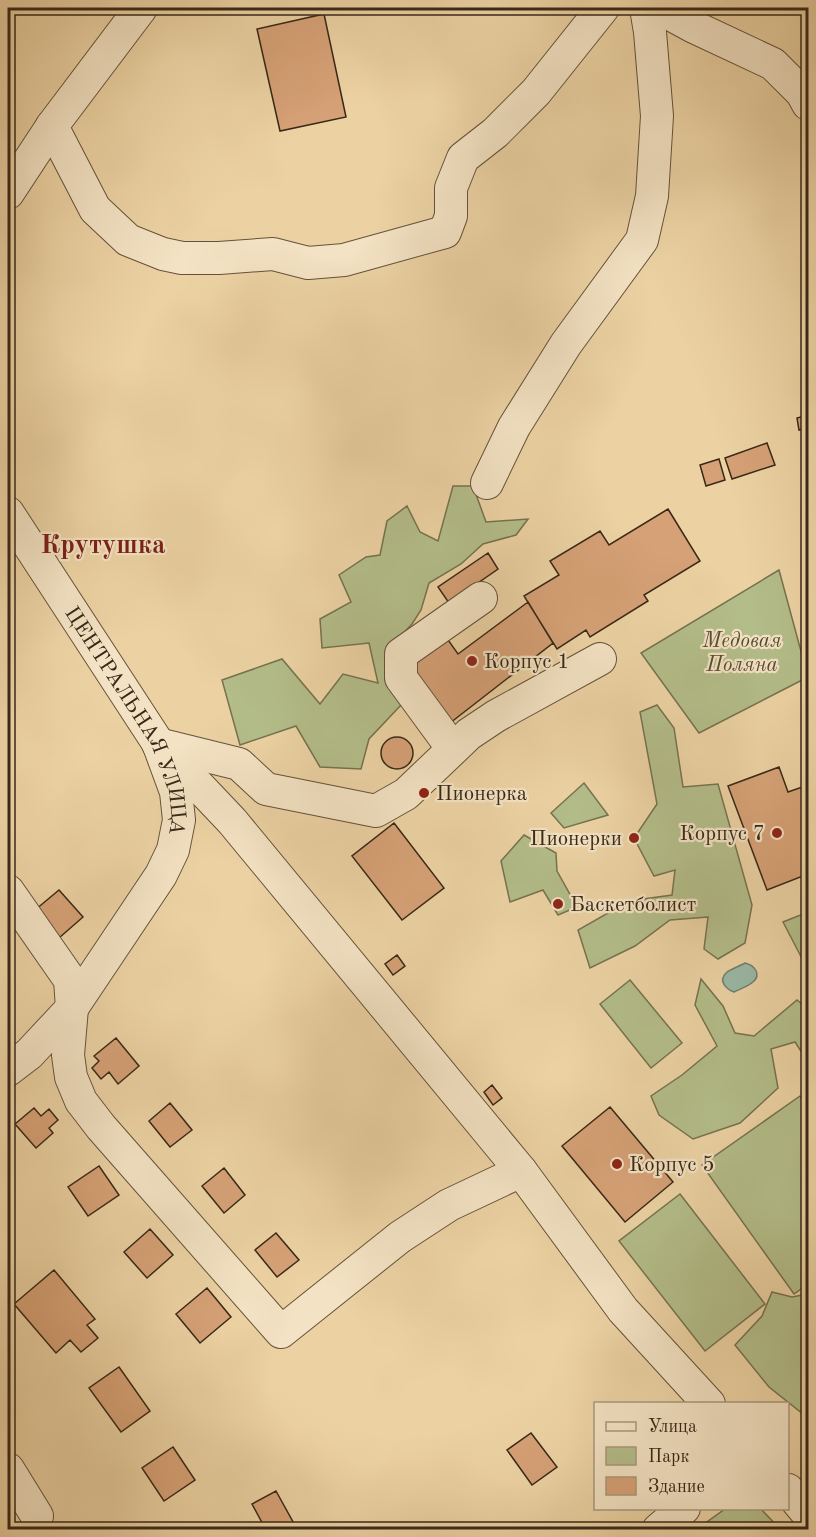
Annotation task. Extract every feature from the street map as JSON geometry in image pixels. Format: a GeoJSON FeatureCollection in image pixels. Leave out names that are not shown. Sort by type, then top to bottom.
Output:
{"type":"FeatureCollection","features":[{"type":"Feature","properties":{"kind":"street"},"geometry":{"type":"LineString","coordinates":[[8,193],[52,126],[141,8]]}},
{"type":"Feature","properties":{"kind":"street"},"geometry":{"type":"LineString","coordinates":[[52,126],[95,209],[128,240],[163,254],[182,258],[273,254],[308,263],[344,260],[445,232],[451,216],[451,188],[463,158],[495,133],[536,92],[603,8]]}},
{"type":"Feature","properties":{"kind":"street"},"geometry":{"type":"LineString","coordinates":[[487,483],[514,427],[560,353],[642,240],[652,196],[657,116],[646,8]]}},
{"type":"Feature","properties":{"kind":"street"},"geometry":{"type":"LineString","coordinates":[[659,8],[773,64],[802,93],[808,104]]}},
{"type":"Feature","properties":{"kind":"street","name":"ЦЕНТРАЛЬНАЯ УЛИЦА"},"geometry":{"type":"LineString","coordinates":[[8,513],[17,551],[158,743],[176,792],[179,820],[173,850],[161,875],[72,1008],[29,1054],[8,1070]]}},
{"type":"Feature","properties":{"kind":"street"},"geometry":{"type":"LineString","coordinates":[[453,749],[401,678],[401,654],[481,598]]}},
{"type":"Feature","properties":{"kind":"street"},"geometry":{"type":"LineString","coordinates":[[158,743],[239,764],[266,789],[376,811],[406,794],[469,734],[496,716],[600,659]]}},
{"type":"Feature","properties":{"kind":"street"},"geometry":{"type":"LineString","coordinates":[[158,743],[232,821],[521,1171],[623,1310],[707,1402]]}},
{"type":"Feature","properties":{"kind":"street"},"geometry":{"type":"LineString","coordinates":[[8,891],[70,980],[71,1077],[81,1101],[101,1127],[281,1332],[400,1237],[449,1205],[521,1171]]}},
{"type":"Feature","properties":{"kind":"street"},"geometry":{"type":"LineString","coordinates":[[8,1469],[37,1516]]}},
{"type":"Feature","properties":{"kind":"street"},"geometry":{"type":"LineString","coordinates":[[789,1491],[808,1514]]}},
{"type":"Feature","properties":{"kind":"street"},"geometry":{"type":"LineString","coordinates":[[658,1530],[683,1510]]}},
{"type":"Feature","properties":{"kind":"green space"},"geometry":{"type":"Polygon","coordinates":[[[453,486],[473,486],[486,522],[528,519],[516,535],[483,544],[461,564],[429,583],[421,610],[412,624],[394,643],[389,664],[401,705],[369,739],[361,769],[320,767],[296,726],[240,745],[222,680],[282,659],[320,704],[343,674],[378,683],[369,643],[322,648],[320,619],[351,602],[339,575],[366,557],[380,555],[387,521],[407,506],[420,532],[438,541],[453,486]]]}},
{"type":"Feature","properties":{"kind":"green space","name":"Медовая Поляна"},"geometry":{"type":"Polygon","coordinates":[[[779,570],[808,677],[699,733],[641,653],[779,570]]]}},
{"type":"Feature","properties":{"kind":"green space"},"geometry":{"type":"Polygon","coordinates":[[[657,705],[674,728],[683,787],[718,784],[752,905],[745,943],[718,959],[704,949],[708,917],[670,920],[635,946],[590,968],[578,930],[629,901],[672,895],[675,870],[654,876],[634,838],[657,804],[640,712],[657,705]]]}},
{"type":"Feature","properties":{"kind":"green space"},"geometry":{"type":"Polygon","coordinates":[[[584,783],[608,815],[564,828],[551,813],[584,783]]]}},
{"type":"Feature","properties":{"kind":"green space"},"geometry":{"type":"Polygon","coordinates":[[[524,835],[556,853],[557,871],[577,907],[558,915],[543,890],[510,902],[501,861],[524,835]]]}},
{"type":"Feature","properties":{"kind":"green space"},"geometry":{"type":"Polygon","coordinates":[[[808,912],[808,970],[783,922],[808,912]]]}},
{"type":"Feature","properties":{"kind":"green space"},"geometry":{"type":"Polygon","coordinates":[[[701,979],[723,1006],[735,1033],[754,1036],[797,1000],[808,1009],[808,1062],[795,1042],[771,1049],[778,1088],[740,1123],[693,1139],[659,1115],[651,1096],[682,1075],[717,1046],[695,1005],[701,979]]]}},
{"type":"Feature","properties":{"kind":"green space"},"geometry":{"type":"Polygon","coordinates":[[[630,980],[682,1043],[651,1068],[600,1004],[630,980]]]}},
{"type":"Feature","properties":{"kind":"green space"},"geometry":{"type":"Polygon","coordinates":[[[800,1096],[808,1109],[808,1284],[794,1294],[702,1165],[800,1096]]]}},
{"type":"Feature","properties":{"kind":"green space"},"geometry":{"type":"Polygon","coordinates":[[[680,1194],[765,1304],[705,1351],[619,1241],[680,1194]]]}},
{"type":"Feature","properties":{"kind":"green space"},"geometry":{"type":"Polygon","coordinates":[[[772,1292],[792,1297],[808,1294],[808,1418],[769,1387],[735,1345],[762,1316],[772,1292]]]}},
{"type":"Feature","properties":{"kind":"green space"},"geometry":{"type":"Polygon","coordinates":[[[724,1510],[762,1510],[780,1529],[697,1529],[724,1510]]]}},
{"type":"Feature","properties":{"kind":"shaded area"},"geometry":{"type":"Polygon","coordinates":[[[745,963],[754,968],[757,973],[756,979],[734,992],[728,989],[723,982],[724,976],[730,970],[745,963]]]}},
{"type":"Feature","properties":{"kind":"building"},"geometry":{"type":"Polygon","coordinates":[[[324,14],[346,117],[280,131],[257,29],[324,14]]]}},
{"type":"Feature","properties":{"kind":"building"},"geometry":{"type":"Polygon","coordinates":[[[808,415],[808,428],[799,430],[797,418],[808,415]]]}},
{"type":"Feature","properties":{"kind":"building"},"geometry":{"type":"Polygon","coordinates":[[[767,443],[775,465],[732,479],[725,458],[767,443]]]}},
{"type":"Feature","properties":{"kind":"building"},"geometry":{"type":"Polygon","coordinates":[[[719,459],[725,480],[706,486],[700,465],[719,459]]]}},
{"type":"Feature","properties":{"kind":"building"},"geometry":{"type":"Polygon","coordinates":[[[668,509],[700,561],[644,595],[648,601],[590,637],[586,630],[557,649],[524,596],[559,575],[550,561],[600,531],[609,545],[668,509]]]}},
{"type":"Feature","properties":{"kind":"building"},"geometry":{"type":"Polygon","coordinates":[[[488,553],[498,569],[449,603],[438,587],[488,553]]]}},
{"type":"Feature","properties":{"kind":"building","name":"Корпус 1"},"geometry":{"type":"Polygon","coordinates":[[[528,602],[553,643],[450,723],[405,667],[446,637],[458,654],[528,602]]]}},
{"type":"Feature","properties":{"kind":"building"},"geometry":{"type":"Polygon","coordinates":[[[397,737],[409,741],[413,753],[409,765],[397,769],[385,765],[381,753],[385,741],[397,737]]]}},
{"type":"Feature","properties":{"kind":"building","name":"Корпус 7"},"geometry":{"type":"Polygon","coordinates":[[[779,767],[788,792],[808,785],[808,874],[767,890],[728,786],[779,767]]]}},
{"type":"Feature","properties":{"kind":"building"},"geometry":{"type":"Polygon","coordinates":[[[394,823],[444,888],[402,920],[352,856],[394,823]]]}},
{"type":"Feature","properties":{"kind":"building"},"geometry":{"type":"Polygon","coordinates":[[[59,890],[83,917],[59,938],[35,910],[59,890]]]}},
{"type":"Feature","properties":{"kind":"building"},"geometry":{"type":"Polygon","coordinates":[[[397,955],[405,966],[393,975],[385,964],[397,955]]]}},
{"type":"Feature","properties":{"kind":"building"},"geometry":{"type":"Polygon","coordinates":[[[116,1038],[139,1066],[118,1084],[109,1072],[101,1079],[92,1068],[99,1061],[94,1056],[116,1038]]]}},
{"type":"Feature","properties":{"kind":"building"},"geometry":{"type":"Polygon","coordinates":[[[492,1085],[502,1098],[493,1105],[484,1092],[492,1085]]]}},
{"type":"Feature","properties":{"kind":"building"},"geometry":{"type":"Polygon","coordinates":[[[170,1103],[192,1130],[170,1147],[149,1121],[170,1103]]]}},
{"type":"Feature","properties":{"kind":"building","name":"Корпус 5"},"geometry":{"type":"Polygon","coordinates":[[[610,1107],[673,1182],[625,1222],[562,1146],[610,1107]]]}},
{"type":"Feature","properties":{"kind":"building"},"geometry":{"type":"Polygon","coordinates":[[[34,1108],[41,1116],[49,1109],[58,1120],[49,1128],[53,1133],[36,1148],[15,1124],[34,1108]]]}},
{"type":"Feature","properties":{"kind":"building"},"geometry":{"type":"Polygon","coordinates":[[[99,1166],[119,1195],[88,1216],[68,1187],[99,1166]]]}},
{"type":"Feature","properties":{"kind":"building"},"geometry":{"type":"Polygon","coordinates":[[[224,1168],[245,1195],[224,1213],[202,1186],[224,1168]]]}},
{"type":"Feature","properties":{"kind":"building"},"geometry":{"type":"Polygon","coordinates":[[[150,1229],[173,1255],[147,1278],[124,1252],[150,1229]]]}},
{"type":"Feature","properties":{"kind":"building"},"geometry":{"type":"Polygon","coordinates":[[[276,1233],[299,1260],[277,1277],[255,1250],[276,1233]]]}},
{"type":"Feature","properties":{"kind":"building"},"geometry":{"type":"Polygon","coordinates":[[[54,1270],[95,1319],[87,1325],[98,1338],[81,1352],[70,1340],[56,1353],[14,1304],[54,1270]]]}},
{"type":"Feature","properties":{"kind":"building"},"geometry":{"type":"Polygon","coordinates":[[[207,1288],[231,1317],[200,1343],[176,1314],[207,1288]]]}},
{"type":"Feature","properties":{"kind":"building"},"geometry":{"type":"Polygon","coordinates":[[[119,1367],[150,1411],[121,1432],[89,1388],[119,1367]]]}},
{"type":"Feature","properties":{"kind":"building"},"geometry":{"type":"Polygon","coordinates":[[[531,1433],[557,1467],[532,1485],[507,1450],[531,1433]]]}},
{"type":"Feature","properties":{"kind":"building"},"geometry":{"type":"Polygon","coordinates":[[[173,1447],[195,1480],[164,1501],[142,1468],[173,1447]]]}},
{"type":"Feature","properties":{"kind":"building"},"geometry":{"type":"Polygon","coordinates":[[[276,1491],[296,1530],[266,1530],[252,1504],[276,1491]]]}},
{"type":"Feature","properties":{"kind":"place","name":"Корпус 1"},"geometry":{"type":"Point","coordinates":[472,661]}},
{"type":"Feature","properties":{"kind":"place","name":"Пионерка"},"geometry":{"type":"Point","coordinates":[424,793]}},
{"type":"Feature","properties":{"kind":"place","name":"Корпус 7"},"geometry":{"type":"Point","coordinates":[777,833]}},
{"type":"Feature","properties":{"kind":"place","name":"Пионерки"},"geometry":{"type":"Point","coordinates":[634,838]}},
{"type":"Feature","properties":{"kind":"place","name":"Баскетболист"},"geometry":{"type":"Point","coordinates":[558,904]}},
{"type":"Feature","properties":{"kind":"place","name":"Корпус 5"},"geometry":{"type":"Point","coordinates":[617,1164]}},
{"type":"Feature","properties":{"kind":"district","name":"Крутушка"},"geometry":{"type":"Point","coordinates":[103,544]}}]}
